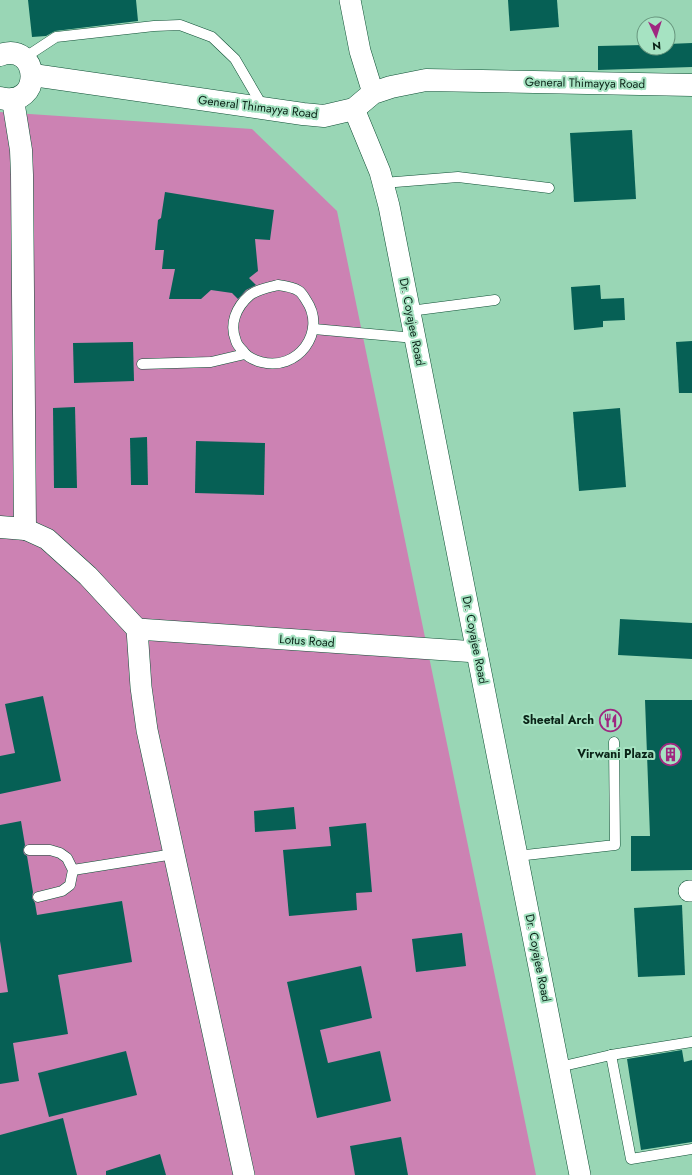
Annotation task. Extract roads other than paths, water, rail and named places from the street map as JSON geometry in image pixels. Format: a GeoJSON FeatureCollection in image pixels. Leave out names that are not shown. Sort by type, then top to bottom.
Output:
{"type":"FeatureCollection","features":[{"type":"Feature","properties":{"kind":"street"},"geometry":{"type":"LineString","coordinates":[[350,0],[360,51],[373,93]]}},
{"type":"Feature","properties":{"kind":"street"},"geometry":{"type":"LineString","coordinates":[[12,56],[32,82],[20,98],[6,99],[21,150],[25,529]]}},
{"type":"Feature","properties":{"kind":"street","name":"General Thimayya Road"},"geometry":{"type":"LineString","coordinates":[[12,56],[264,109],[324,116],[354,109],[373,93],[391,87],[426,80],[692,85]]}},
{"type":"Feature","properties":{"kind":"street","name":"Dr. Coyajee Road"},"geometry":{"type":"LineString","coordinates":[[354,109],[380,172],[389,206],[580,1175]]}},
{"type":"Feature","properties":{"kind":"street"},"geometry":{"type":"LineString","coordinates":[[0,527],[25,529],[46,539],[88,576],[137,629],[141,687],[147,730],[244,1175]]}},
{"type":"Feature","properties":{"kind":"street","name":"Lotus Road"},"geometry":{"type":"LineString","coordinates":[[137,629],[477,652]]}},
{"type":"Feature","properties":{"kind":"lane"},"geometry":{"type":"LineString","coordinates":[[12,56],[56,37],[154,26],[180,25],[212,37],[235,59],[264,109]]}},
{"type":"Feature","properties":{"kind":"lane"},"geometry":{"type":"LineString","coordinates":[[383,182],[458,177],[549,188]]}},
{"type":"Feature","properties":{"kind":"lane"},"geometry":{"type":"LineString","coordinates":[[278,285],[290,287],[300,291],[308,303],[312,314],[314,329],[308,343],[301,353],[289,360],[276,364],[265,363],[253,360],[245,354],[236,342],[234,315],[240,306],[251,295],[265,288],[278,285]]}},
{"type":"Feature","properties":{"kind":"lane"},"geometry":{"type":"LineString","coordinates":[[410,312],[495,300]]}},
{"type":"Feature","properties":{"kind":"lane"},"geometry":{"type":"LineString","coordinates":[[314,329],[415,338]]}},
{"type":"Feature","properties":{"kind":"lane"},"geometry":{"type":"LineString","coordinates":[[142,364],[211,362],[245,354]]}},
{"type":"Feature","properties":{"kind":"lane"},"geometry":{"type":"LineString","coordinates":[[517,856],[615,845],[614,742]]}},
{"type":"Feature","properties":{"kind":"lane"},"geometry":{"type":"LineString","coordinates":[[29,850],[50,850],[60,853],[67,858],[73,870],[70,885],[62,891],[38,897]]}},
{"type":"Feature","properties":{"kind":"lane"},"geometry":{"type":"LineString","coordinates":[[73,870],[174,854]]}},
{"type":"Feature","properties":{"kind":"lane"},"geometry":{"type":"LineString","coordinates":[[559,1067],[611,1055],[692,1042]]}},
{"type":"Feature","properties":{"kind":"lane"},"geometry":{"type":"LineString","coordinates":[[611,1055],[631,1158],[692,1149]]}},
{"type":"Feature","properties":{"kind":"place","name":"Sheetal Arch"},"geometry":{"type":"Point","coordinates":[610,720]}},
{"type":"Feature","properties":{"kind":"place","name":"Virwani Plaza"},"geometry":{"type":"Point","coordinates":[670,754]}}]}
